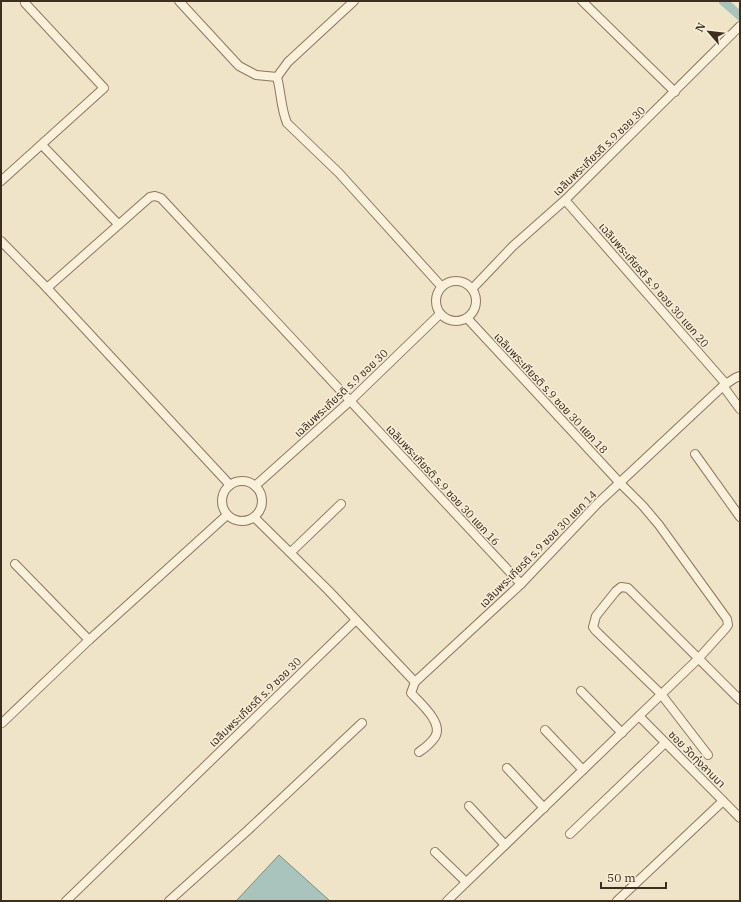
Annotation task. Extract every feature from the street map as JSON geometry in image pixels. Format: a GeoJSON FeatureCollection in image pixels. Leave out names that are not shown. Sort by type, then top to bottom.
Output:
{"type":"FeatureCollection","features":[{"type":"Feature","properties":{"kind":"street"},"geometry":{"type":"LineString","coordinates":[[180,1],[239,66],[256,75],[277,77]]}},
{"type":"Feature","properties":{"kind":"street"},"geometry":{"type":"LineString","coordinates":[[277,77],[288,62],[354,1]]}},
{"type":"Feature","properties":{"kind":"street"},"geometry":{"type":"LineString","coordinates":[[582,1],[675,92]]}},
{"type":"Feature","properties":{"kind":"street"},"geometry":{"type":"LineString","coordinates":[[1,181],[104,88],[25,3]]}},
{"type":"Feature","properties":{"kind":"street","name":"เฉลิมพระเกียรติ ร.9 ซอย 30"},"geometry":{"type":"LineString","coordinates":[[472,289],[513,246],[565,200],[740,26]]}},
{"type":"Feature","properties":{"kind":"street"},"geometry":{"type":"LineString","coordinates":[[277,77],[280,86],[284,115],[287,123],[339,173],[441,286]]}},
{"type":"Feature","properties":{"kind":"street"},"geometry":{"type":"LineString","coordinates":[[42,145],[118,224]]}},
{"type":"Feature","properties":{"kind":"street","name":"เฉลิมพระเกียรติ ร.9 ซอย 30 แยก 16"},"geometry":{"type":"LineString","coordinates":[[47,288],[150,197],[155,196],[161,198],[521,584]]}},
{"type":"Feature","properties":{"kind":"street","name":"เฉลิมพระเกียรติ ร.9 ซอย 30 แยก 20"},"geometry":{"type":"LineString","coordinates":[[565,200],[724,385],[740,409]]}},
{"type":"Feature","properties":{"kind":"street"},"geometry":{"type":"LineString","coordinates":[[1,241],[47,288],[230,485]]}},
{"type":"Feature","properties":{"kind":"street"},"geometry":{"type":"LineString","coordinates":[[453,280],[459,280],[465,282],[472,289],[476,299],[475,306],[467,318],[462,320],[450,320],[440,314],[435,303],[441,286],[453,280]]}},
{"type":"Feature","properties":{"kind":"street","name":"เฉลิมพระเกียรติ ร.9 ซอย 30"},"geometry":{"type":"LineString","coordinates":[[255,486],[350,401],[440,314]]}},
{"type":"Feature","properties":{"kind":"street","name":"เฉลิมพระเกียรติ ร.9 ซอย 30 แยก 18"},"geometry":{"type":"LineString","coordinates":[[447,901],[622,733],[698,658],[728,625],[728,619],[659,525],[643,506],[467,318]]}},
{"type":"Feature","properties":{"kind":"street","name":"เฉลิมพระเกียรติ ร.9 ซอย 30 แยก 14"},"geometry":{"type":"LineString","coordinates":[[415,682],[521,584],[598,503],[724,385],[740,376]]}},
{"type":"Feature","properties":{"kind":"street"},"geometry":{"type":"LineString","coordinates":[[695,454],[740,517]]}},
{"type":"Feature","properties":{"kind":"street"},"geometry":{"type":"LineString","coordinates":[[242,481],[251,483],[259,490],[262,501],[261,507],[254,517],[246,521],[241,521],[227,515],[222,503],[222,496],[230,485],[242,481]]}},
{"type":"Feature","properties":{"kind":"street"},"geometry":{"type":"LineString","coordinates":[[291,552],[342,504]]}},
{"type":"Feature","properties":{"kind":"street"},"geometry":{"type":"LineString","coordinates":[[2,723],[89,640],[227,515]]}},
{"type":"Feature","properties":{"kind":"street"},"geometry":{"type":"LineString","coordinates":[[254,517],[291,552],[415,682],[411,693],[429,712],[437,724],[438,729],[436,736],[419,752]]}},
{"type":"Feature","properties":{"kind":"street"},"geometry":{"type":"LineString","coordinates":[[15,564],[89,640]]}},
{"type":"Feature","properties":{"kind":"street"},"geometry":{"type":"LineString","coordinates":[[708,755],[661,694],[596,632],[593,627],[596,616],[621,587],[631,590],[740,700]]}},
{"type":"Feature","properties":{"kind":"street","name":"เฉลิมพระเกียรติ ร.9 ซอย 30"},"geometry":{"type":"LineString","coordinates":[[66,901],[355,620]]}},
{"type":"Feature","properties":{"kind":"street"},"geometry":{"type":"LineString","coordinates":[[580,691],[622,733]]}},
{"type":"Feature","properties":{"kind":"street","name":"ซอย วัดทุ่งลานนา"},"geometry":{"type":"LineString","coordinates":[[639,716],[740,818]]}},
{"type":"Feature","properties":{"kind":"street"},"geometry":{"type":"LineString","coordinates":[[169,901],[248,830],[362,723]]}},
{"type":"Feature","properties":{"kind":"street"},"geometry":{"type":"LineString","coordinates":[[544,730],[583,770]]}},
{"type":"Feature","properties":{"kind":"street"},"geometry":{"type":"LineString","coordinates":[[570,834],[665,743]]}},
{"type":"Feature","properties":{"kind":"street"},"geometry":{"type":"LineString","coordinates":[[507,768],[544,808]]}},
{"type":"Feature","properties":{"kind":"street"},"geometry":{"type":"LineString","coordinates":[[617,901],[723,801]]}},
{"type":"Feature","properties":{"kind":"street"},"geometry":{"type":"LineString","coordinates":[[469,806],[505,845]]}},
{"type":"Feature","properties":{"kind":"street"},"geometry":{"type":"LineString","coordinates":[[435,852],[466,882]]}},
{"type":"Feature","properties":{"kind":"water"},"geometry":{"type":"Polygon","coordinates":[[[279,855],[330,901],[236,901],[279,855]]]}},
{"type":"Feature","properties":{"kind":"waterway"},"geometry":{"type":"LineString","coordinates":[[723,1],[740,16]]}}]}
